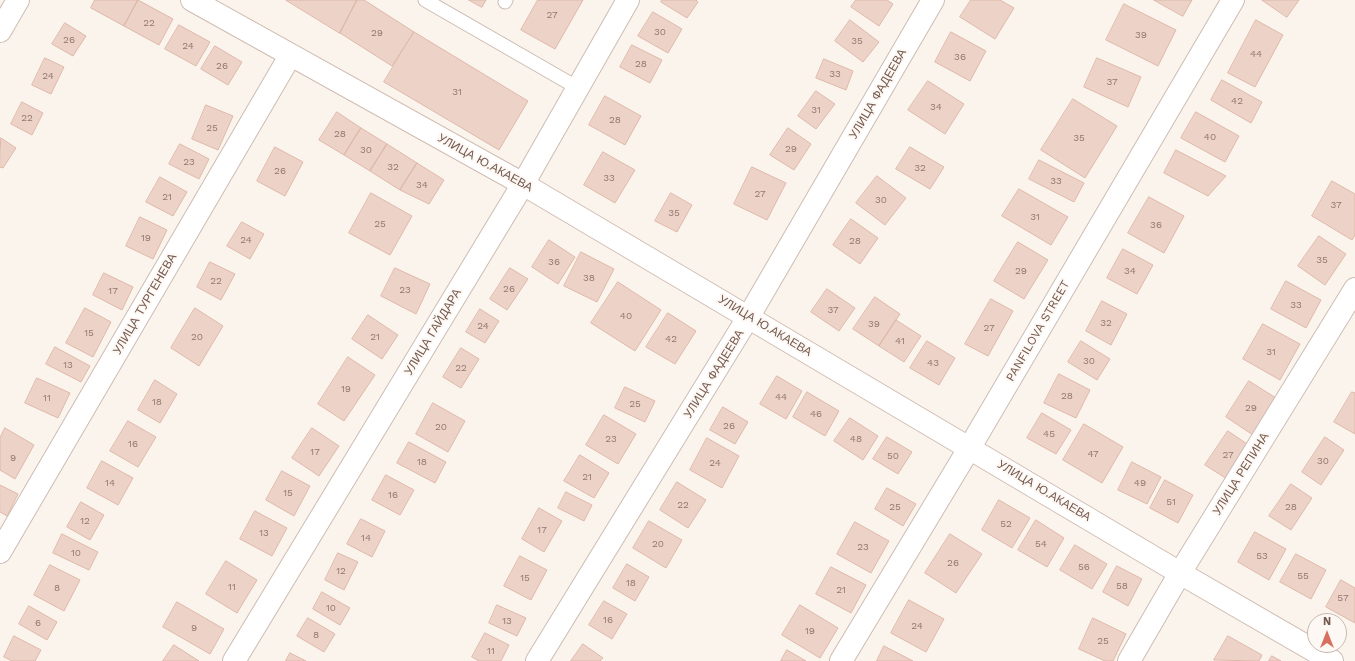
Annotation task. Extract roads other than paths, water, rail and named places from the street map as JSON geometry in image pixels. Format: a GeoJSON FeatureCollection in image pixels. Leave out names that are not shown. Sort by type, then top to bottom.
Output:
{"type":"FeatureCollection","features":[{"type":"Feature","properties":{"kind":"street"},"geometry":{"type":"LineString","coordinates":[[0,31],[18,0]]}},
{"type":"Feature","properties":{"kind":"street","name":"УЛИЦА Ю.АКАЕВА"},"geometry":{"type":"LineString","coordinates":[[192,0],[290,56],[523,184],[749,316],[1180,573],[1332,661]]}},
{"type":"Feature","properties":{"kind":"street","name":"УЛИЦА ГАЙДАРА"},"geometry":{"type":"LineString","coordinates":[[234,661],[523,184],[628,0]]}},
{"type":"Feature","properties":{"kind":"street","name":"УЛИЦА ФАДЕЕВА"},"geometry":{"type":"LineString","coordinates":[[537,661],[749,316],[933,0]]}},
{"type":"Feature","properties":{"kind":"street","name":"PANFILOVA STREET"},"geometry":{"type":"LineString","coordinates":[[841,661],[970,447],[1233,0]]}},
{"type":"Feature","properties":{"kind":"street","name":"УЛИЦА ТУРГЕНЕВА"},"geometry":{"type":"LineString","coordinates":[[0,552],[290,56]]}},
{"type":"Feature","properties":{"kind":"street","name":"УЛИЦА РЕПИНА"},"geometry":{"type":"LineString","coordinates":[[1129,661],[1180,573],[1355,289]]}},
{"type":"Feature","properties":{"kind":"lane"},"geometry":{"type":"LineString","coordinates":[[425,0],[578,88]]}}]}
